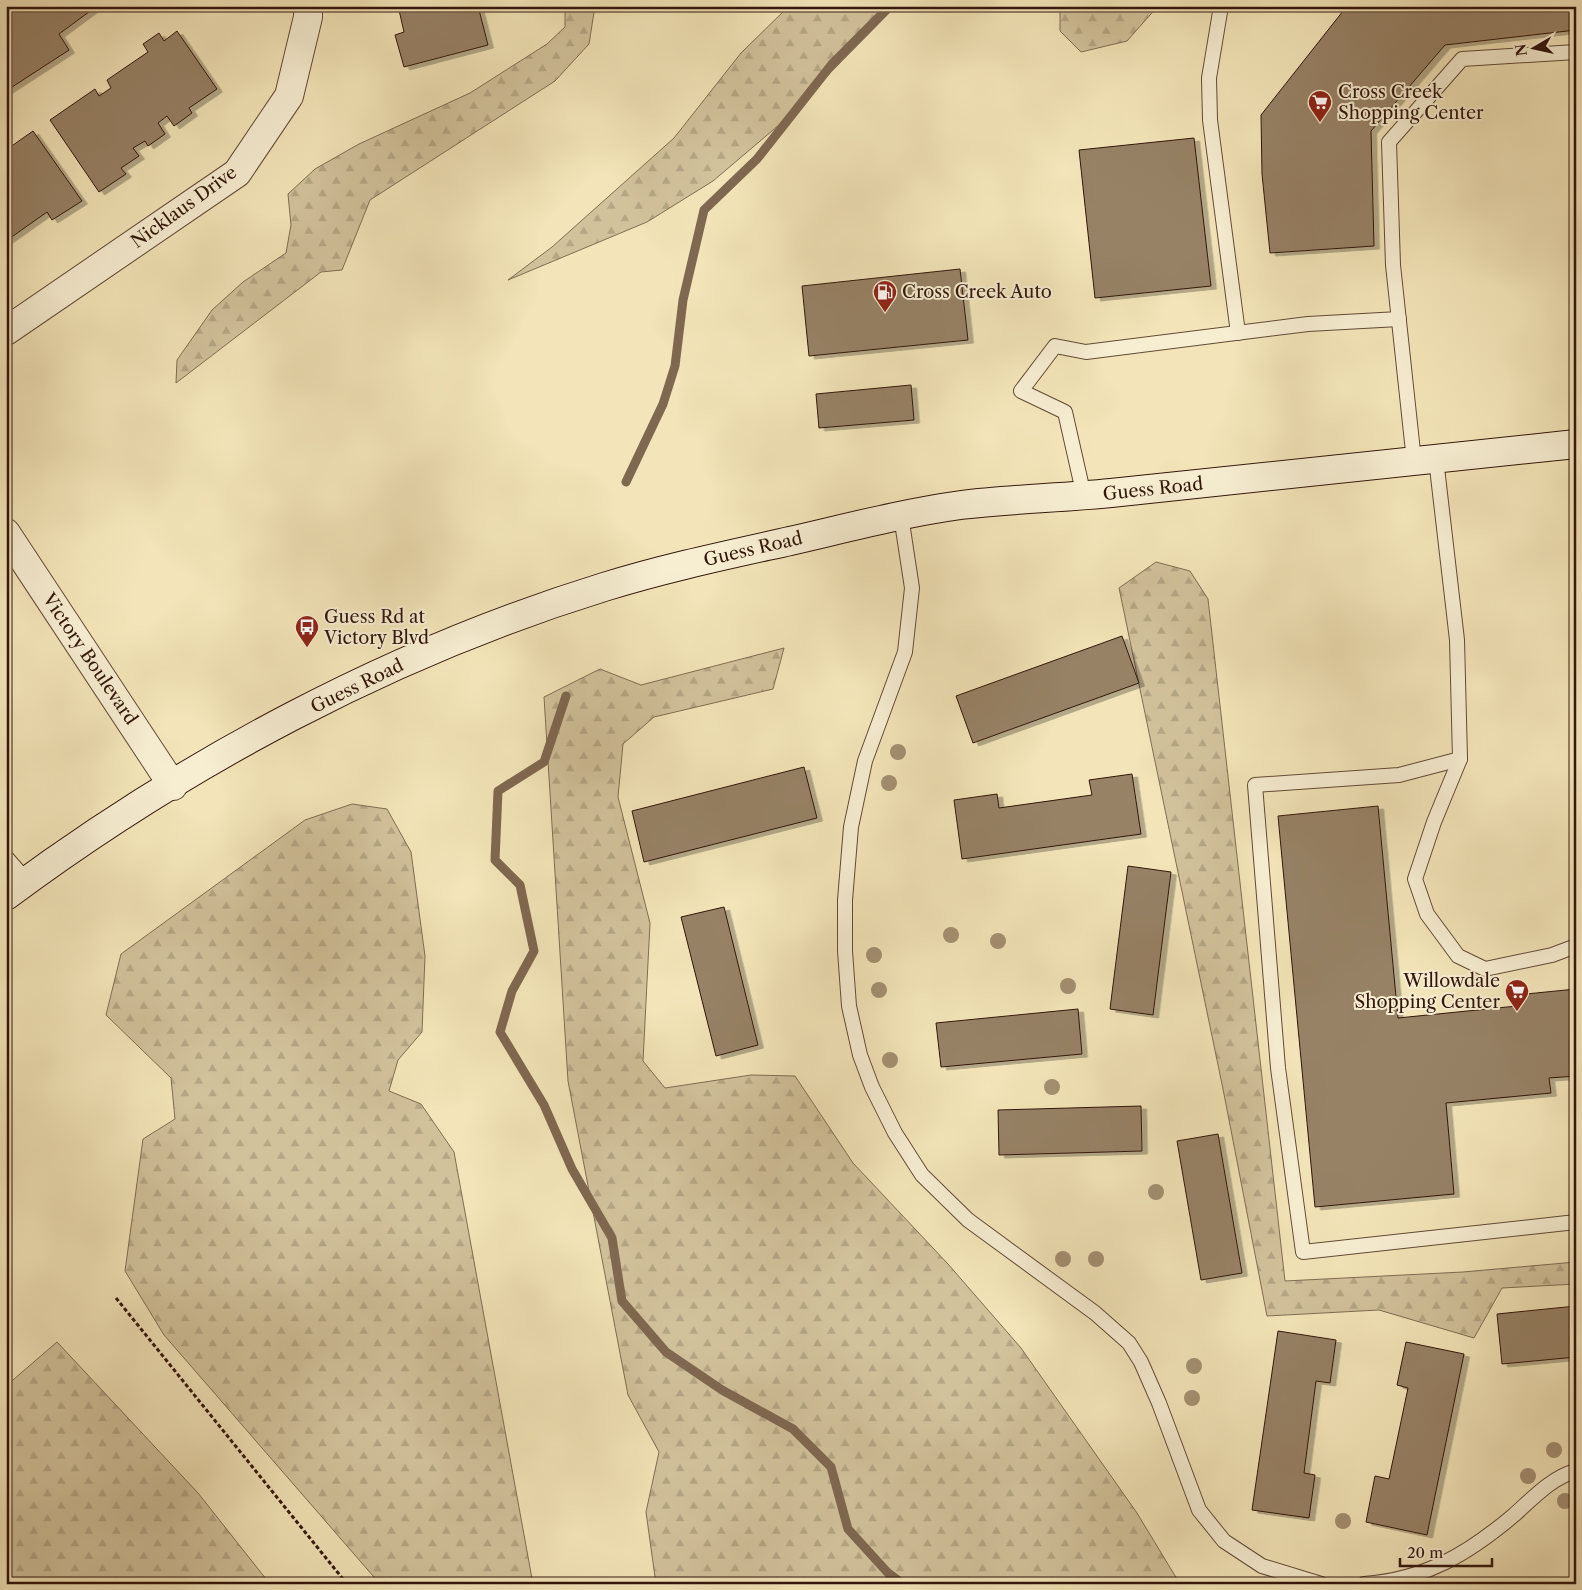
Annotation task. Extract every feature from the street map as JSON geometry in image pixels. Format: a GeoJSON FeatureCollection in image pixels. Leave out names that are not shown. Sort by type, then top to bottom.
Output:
{"type":"FeatureCollection","features":[{"type":"Feature","properties":{"kind":"main road","name":"Nicklaus Drive"},"geometry":{"type":"LineString","coordinates":[[6,331],[237,173],[289,96],[308,17],[308,6]]}},
{"type":"Feature","properties":{"kind":"main road","name":"Guess Road"},"geometry":{"type":"LineString","coordinates":[[17,889],[67,851],[261,733],[369,677],[458,640],[612,585],[690,563],[901,516],[963,505],[1084,496],[1576,444]]}},
{"type":"Feature","properties":{"kind":"main road","name":"Victory Boulevard"},"geometry":{"type":"LineString","coordinates":[[6,533],[173,786]]}},
{"type":"Feature","properties":{"kind":"lane"},"geometry":{"type":"LineString","coordinates":[[1221,6],[1209,78],[1210,120],[1238,333]]}},
{"type":"Feature","properties":{"kind":"lane"},"geometry":{"type":"LineString","coordinates":[[1576,52],[1462,59],[1389,142],[1393,265],[1398,319],[1457,640],[1460,760],[1434,822],[1415,879],[1427,914],[1458,956],[1486,969],[1552,955],[1576,946]]}},
{"type":"Feature","properties":{"kind":"lane"},"geometry":{"type":"LineString","coordinates":[[1084,496],[1065,412],[1021,391],[1055,346],[1086,352],[1308,324],[1398,319]]}},
{"type":"Feature","properties":{"kind":"lane"},"geometry":{"type":"LineString","coordinates":[[901,516],[912,588],[905,652],[865,761],[851,827],[845,900],[845,951],[849,1006],[860,1055],[872,1087],[895,1134],[928,1181],[968,1220],[1095,1313],[1129,1343],[1141,1362],[1160,1403],[1199,1510],[1224,1541],[1262,1566],[1321,1584]]}},
{"type":"Feature","properties":{"kind":"lane"},"geometry":{"type":"LineString","coordinates":[[1460,760],[1399,775],[1254,785],[1278,1068],[1303,1252],[1576,1222]]}},
{"type":"Feature","properties":{"kind":"lane"},"geometry":{"type":"LineString","coordinates":[[6,857],[17,889]]}},
{"type":"Feature","properties":{"kind":"lane"},"geometry":{"type":"LineString","coordinates":[[1364,1584],[1421,1573],[1456,1558],[1489,1536],[1540,1492],[1576,1471]]}},
{"type":"Feature","properties":{"kind":"path"},"geometry":{"type":"LineString","coordinates":[[116,1298],[347,1584]]}},
{"type":"Feature","properties":{"kind":"green space"},"geometry":{"type":"Polygon","coordinates":[[[565,6],[595,6],[589,44],[555,81],[370,200],[342,270],[321,272],[176,383],[177,360],[212,310],[243,282],[286,253],[291,225],[288,194],[315,169],[359,144],[470,93],[547,44],[565,27],[565,6]]]}},
{"type":"Feature","properties":{"kind":"green space"},"geometry":{"type":"Polygon","coordinates":[[[789,6],[896,6],[779,125],[713,181],[647,222],[508,280],[552,247],[674,138],[741,53],[789,6]]]}},
{"type":"Feature","properties":{"kind":"green space"},"geometry":{"type":"Polygon","coordinates":[[[1060,6],[1158,6],[1127,41],[1081,52],[1060,31],[1060,6]]]}},
{"type":"Feature","properties":{"kind":"green space"},"geometry":{"type":"Polygon","coordinates":[[[1156,562],[1190,571],[1208,599],[1285,1281],[1463,1272],[1576,1262],[1576,1284],[1502,1288],[1474,1338],[1379,1310],[1267,1316],[1223,1089],[1119,588],[1156,562]]]}},
{"type":"Feature","properties":{"kind":"green space"},"geometry":{"type":"Polygon","coordinates":[[[784,648],[773,689],[654,717],[623,744],[618,797],[650,923],[643,1061],[665,1088],[751,1075],[795,1076],[853,1163],[948,1264],[1021,1348],[1137,1513],[1180,1584],[656,1584],[646,1512],[659,1452],[628,1395],[568,1081],[544,697],[600,669],[641,685],[784,648]]]}},
{"type":"Feature","properties":{"kind":"green space"},"geometry":{"type":"Polygon","coordinates":[[[352,804],[387,809],[411,852],[425,956],[422,1032],[398,1060],[389,1091],[421,1104],[454,1152],[533,1584],[380,1584],[164,1335],[125,1271],[143,1139],[175,1119],[171,1078],[106,1015],[121,954],[305,820],[352,804]]]}},
{"type":"Feature","properties":{"kind":"green space"},"geometry":{"type":"Polygon","coordinates":[[[57,1342],[198,1493],[270,1584],[6,1584],[6,1386],[57,1342]]]}},
{"type":"Feature","properties":{"kind":"building"},"geometry":{"type":"Polygon","coordinates":[[[6,6],[97,6],[59,34],[69,50],[6,91],[6,6]]]}},
{"type":"Feature","properties":{"kind":"building"},"geometry":{"type":"Polygon","coordinates":[[[401,6],[478,6],[488,45],[404,67],[395,35],[404,32],[399,10],[402,10],[401,6]]]}},
{"type":"Feature","properties":{"kind":"building","name":"Cross Creek Shopping Center"},"geometry":{"type":"Polygon","coordinates":[[[1347,6],[1576,6],[1576,30],[1445,45],[1371,131],[1374,246],[1270,253],[1262,174],[1261,115],[1347,6]]]}},
{"type":"Feature","properties":{"kind":"building"},"geometry":{"type":"Polygon","coordinates":[[[177,31],[217,89],[189,108],[192,113],[174,126],[167,116],[158,123],[165,134],[148,146],[145,141],[133,148],[139,156],[121,168],[126,174],[99,192],[50,120],[95,89],[99,96],[111,88],[107,80],[148,52],[143,44],[159,33],[164,41],[177,31]]]}},
{"type":"Feature","properties":{"kind":"building"},"geometry":{"type":"Polygon","coordinates":[[[33,131],[82,201],[52,220],[47,212],[6,241],[6,150],[33,131]]]}},
{"type":"Feature","properties":{"kind":"building"},"geometry":{"type":"Polygon","coordinates":[[[1194,138],[1211,286],[1095,298],[1079,150],[1194,138]]]}},
{"type":"Feature","properties":{"kind":"building","name":"Cross Creek Auto"},"geometry":{"type":"Polygon","coordinates":[[[960,269],[968,340],[809,356],[802,286],[960,269]]]}},
{"type":"Feature","properties":{"kind":"building"},"geometry":{"type":"Polygon","coordinates":[[[911,385],[914,420],[819,428],[816,394],[911,385]]]}},
{"type":"Feature","properties":{"kind":"building"},"geometry":{"type":"Polygon","coordinates":[[[1122,636],[1139,683],[973,743],[956,696],[1122,636]]]}},
{"type":"Feature","properties":{"kind":"building"},"geometry":{"type":"Polygon","coordinates":[[[804,767],[817,818],[644,862],[632,811],[804,767]]]}},
{"type":"Feature","properties":{"kind":"building"},"geometry":{"type":"Polygon","coordinates":[[[1132,774],[1141,834],[962,859],[954,800],[997,794],[999,808],[1092,795],[1089,780],[1132,774]]]}},
{"type":"Feature","properties":{"kind":"building","name":"Willowdale Shopping Center"},"geometry":{"type":"Polygon","coordinates":[[[1378,806],[1398,1018],[1517,1006],[1516,995],[1576,989],[1576,1076],[1549,1078],[1551,1093],[1446,1103],[1454,1194],[1315,1207],[1278,816],[1378,806]]]}},
{"type":"Feature","properties":{"kind":"building"},"geometry":{"type":"Polygon","coordinates":[[[1128,866],[1171,872],[1153,1015],[1110,1009],[1128,866]]]}},
{"type":"Feature","properties":{"kind":"building"},"geometry":{"type":"Polygon","coordinates":[[[724,907],[758,1045],[716,1056],[681,917],[724,907]]]}},
{"type":"Feature","properties":{"kind":"building"},"geometry":{"type":"Polygon","coordinates":[[[1078,1009],[1082,1054],[941,1067],[936,1023],[1078,1009]]]}},
{"type":"Feature","properties":{"kind":"building"},"geometry":{"type":"Polygon","coordinates":[[[1141,1106],[1142,1151],[999,1155],[998,1110],[1141,1106]]]}},
{"type":"Feature","properties":{"kind":"building"},"geometry":{"type":"Polygon","coordinates":[[[1218,1134],[1242,1273],[1201,1280],[1177,1141],[1218,1134]]]}},
{"type":"Feature","properties":{"kind":"building"},"geometry":{"type":"Polygon","coordinates":[[[1576,1306],[1576,1357],[1502,1364],[1497,1314],[1576,1306]]]}},
{"type":"Feature","properties":{"kind":"building"},"geometry":{"type":"Polygon","coordinates":[[[1278,1331],[1336,1340],[1330,1383],[1316,1381],[1304,1473],[1315,1475],[1309,1518],[1252,1510],[1278,1331]]]}},
{"type":"Feature","properties":{"kind":"building"},"geometry":{"type":"Polygon","coordinates":[[[1406,1342],[1464,1354],[1427,1535],[1366,1522],[1375,1476],[1389,1479],[1408,1388],[1397,1385],[1406,1342]]]}},
{"type":"Feature","properties":{"kind":"waterway"},"geometry":{"type":"LineString","coordinates":[[626,482],[663,404],[675,366],[683,300],[704,210],[757,159],[832,64],[890,6]]}},
{"type":"Feature","properties":{"kind":"waterway"},"geometry":{"type":"LineString","coordinates":[[566,696],[544,762],[498,791],[495,860],[520,885],[534,951],[512,991],[500,1032],[544,1105],[572,1169],[612,1238],[622,1301],[666,1352],[722,1390],[793,1429],[831,1467],[848,1529],[888,1573],[903,1584]]}},
{"type":"Feature","properties":{"kind":"place","name":"Cross Creek Shopping Center"},"geometry":{"type":"Point","coordinates":[1320,123]}},
{"type":"Feature","properties":{"kind":"place","name":"Cross Creek Auto"},"geometry":{"type":"Point","coordinates":[885,313]}},
{"type":"Feature","properties":{"kind":"place","name":"Guess Rd at Victory Blvd"},"geometry":{"type":"Point","coordinates":[307,648]}},
{"type":"Feature","properties":{"kind":"place","name":"Willowdale Shopping Center"},"geometry":{"type":"Point","coordinates":[1517,1012]}}]}
